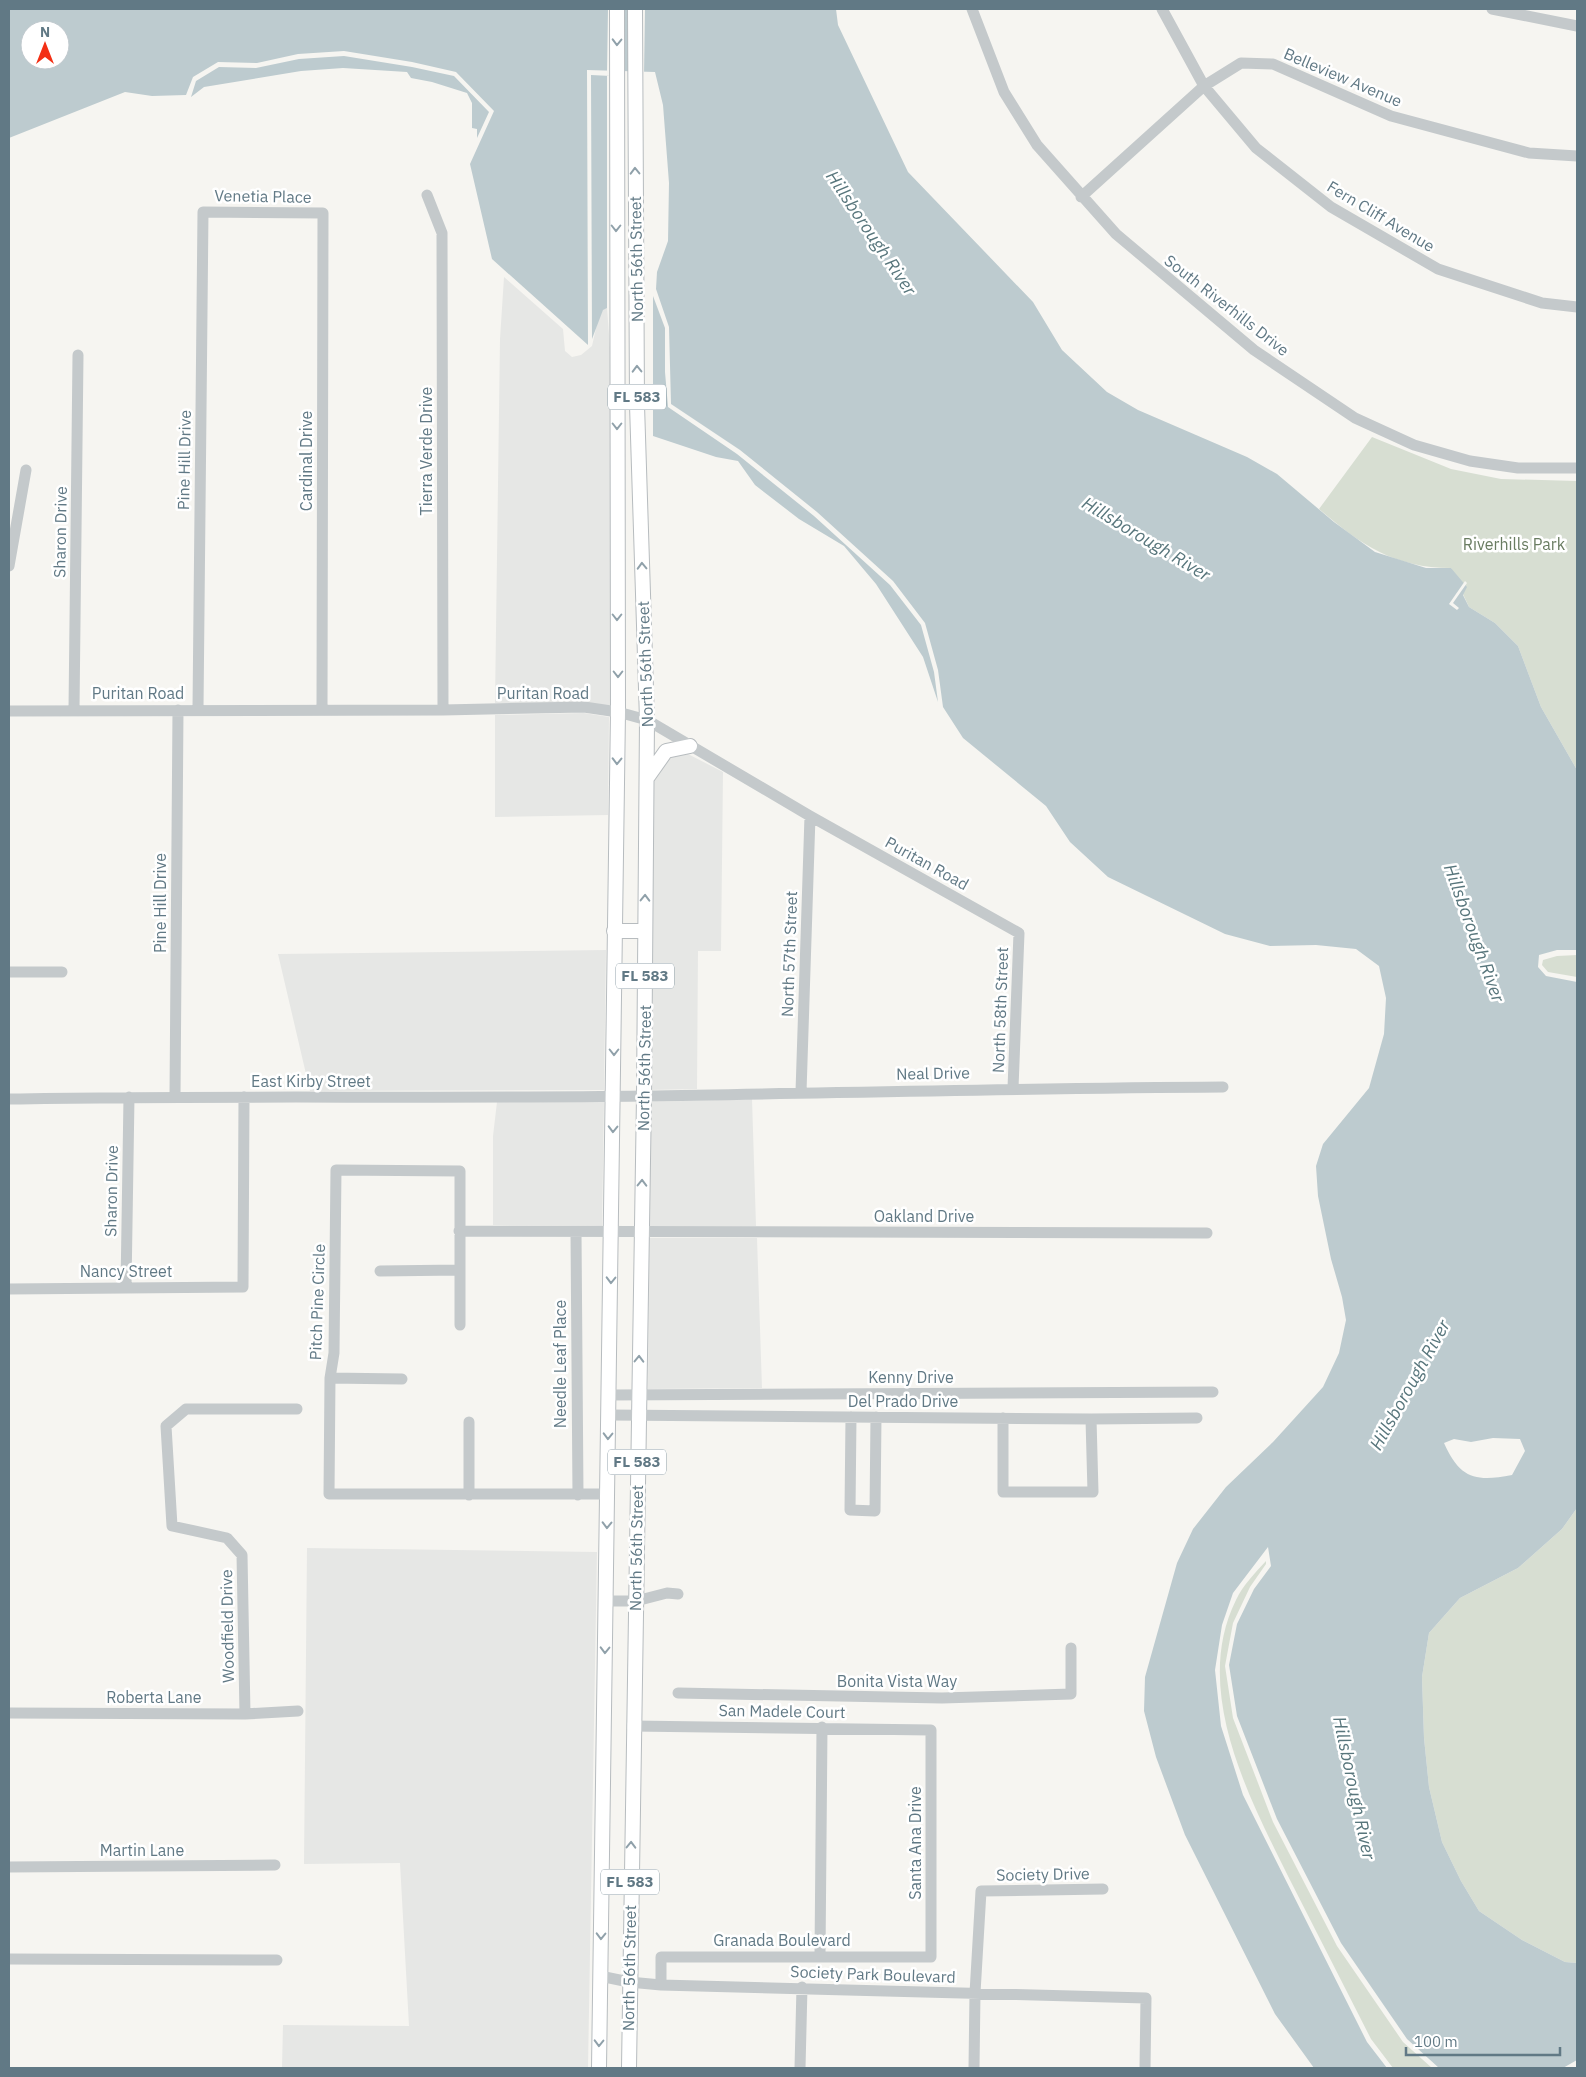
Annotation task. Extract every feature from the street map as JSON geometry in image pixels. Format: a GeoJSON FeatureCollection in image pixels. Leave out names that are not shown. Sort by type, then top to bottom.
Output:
{"type":"FeatureCollection","features":[{"type":"Feature","properties":{"kind":"main road","name":"North 56th Street"},"geometry":{"type":"LineString","coordinates":[[599,2068],[618,712],[617,9]]}},
{"type":"Feature","properties":{"kind":"main road","name":"North 56th Street"},"geometry":{"type":"LineString","coordinates":[[629,2068],[632,1726],[636,1601],[644,1096],[647,720],[639,453],[634,74],[635,9]]}},
{"type":"Feature","properties":{"kind":"main road"},"geometry":{"type":"LineString","coordinates":[[617,453],[639,453]]}},
{"type":"Feature","properties":{"kind":"main road"},"geometry":{"type":"LineString","coordinates":[[646,779],[666,751],[690,746]]}},
{"type":"Feature","properties":{"kind":"main road"},"geometry":{"type":"LineString","coordinates":[[614,932],[645,932]]}},
{"type":"Feature","properties":{"kind":"street","name":"South Riverhills Drive"},"geometry":{"type":"LineString","coordinates":[[972,9],[1004,92],[1037,145],[1116,234],[1254,350],[1355,418],[1414,445],[1470,461],[1518,468],[1577,468]]}},
{"type":"Feature","properties":{"kind":"street","name":"Fern Cliff Avenue"},"geometry":{"type":"LineString","coordinates":[[1162,9],[1204,86],[1256,148],[1331,207],[1438,269],[1542,303],[1577,306]]}},
{"type":"Feature","properties":{"kind":"street"},"geometry":{"type":"LineString","coordinates":[[1492,9],[1568,26],[1577,26]]}},
{"type":"Feature","properties":{"kind":"street","name":"Belleview Avenue"},"geometry":{"type":"LineString","coordinates":[[1081,196],[1204,86],[1241,63],[1273,64],[1391,116],[1529,153],[1577,156]]}},
{"type":"Feature","properties":{"kind":"street","name":"Tierra Verde Drive"},"geometry":{"type":"LineString","coordinates":[[427,195],[442,233],[443,710]]}},
{"type":"Feature","properties":{"kind":"street","name":"Venetia Place"},"geometry":{"type":"LineString","coordinates":[[203,212],[323,213]]}},
{"type":"Feature","properties":{"kind":"street","name":"Pine Hill Drive"},"geometry":{"type":"LineString","coordinates":[[198,709],[203,212]]}},
{"type":"Feature","properties":{"kind":"street","name":"Cardinal Drive"},"geometry":{"type":"LineString","coordinates":[[322,709],[323,213]]}},
{"type":"Feature","properties":{"kind":"street","name":"Sharon Drive"},"geometry":{"type":"LineString","coordinates":[[74,710],[78,355]]}},
{"type":"Feature","properties":{"kind":"street"},"geometry":{"type":"LineString","coordinates":[[9,566],[26,470]]}},
{"type":"Feature","properties":{"kind":"street","name":"Puritan Road"},"geometry":{"type":"LineString","coordinates":[[9,711],[198,709],[443,710],[584,707],[618,712],[647,720],[810,816],[1019,933]]}},
{"type":"Feature","properties":{"kind":"street","name":"Pine Hill Drive"},"geometry":{"type":"LineString","coordinates":[[175,1096],[178,710]]}},
{"type":"Feature","properties":{"kind":"street","name":"North 57th Street"},"geometry":{"type":"LineString","coordinates":[[801,1092],[810,816]]}},
{"type":"Feature","properties":{"kind":"street","name":"North 58th Street"},"geometry":{"type":"LineString","coordinates":[[1013,1088],[1019,933]]}},
{"type":"Feature","properties":{"kind":"street"},"geometry":{"type":"LineString","coordinates":[[9,972],[62,972]]}},
{"type":"Feature","properties":{"kind":"street","name":"Neal Drive"},"geometry":{"type":"LineString","coordinates":[[644,1096],[1013,1088],[1223,1087]]}},
{"type":"Feature","properties":{"kind":"street","name":"East Kirby Street"},"geometry":{"type":"LineString","coordinates":[[9,1099],[175,1096],[644,1096]]}},
{"type":"Feature","properties":{"kind":"street","name":"Sharon Drive"},"geometry":{"type":"LineString","coordinates":[[126,1287],[129,1097]]}},
{"type":"Feature","properties":{"kind":"street","name":"Nancy Street"},"geometry":{"type":"LineString","coordinates":[[9,1289],[243,1287],[244,1097]]}},
{"type":"Feature","properties":{"kind":"street","name":"Pitch Pine Circle"},"geometry":{"type":"LineString","coordinates":[[459,1231],[460,1171],[336,1170],[334,1353],[330,1378],[329,1494],[607,1494]]}},
{"type":"Feature","properties":{"kind":"street"},"geometry":{"type":"LineString","coordinates":[[460,1325],[459,1231],[612,1232]]}},
{"type":"Feature","properties":{"kind":"street","name":"Needle Leaf Place"},"geometry":{"type":"LineString","coordinates":[[576,1232],[578,1495]]}},
{"type":"Feature","properties":{"kind":"street","name":"Oakland Drive"},"geometry":{"type":"LineString","coordinates":[[612,1232],[1207,1234]]}},
{"type":"Feature","properties":{"kind":"street"},"geometry":{"type":"LineString","coordinates":[[380,1271],[459,1270]]}},
{"type":"Feature","properties":{"kind":"street"},"geometry":{"type":"LineString","coordinates":[[330,1378],[402,1379]]}},
{"type":"Feature","properties":{"kind":"street","name":"Kenny Drive"},"geometry":{"type":"LineString","coordinates":[[609,1395],[1213,1392]]}},
{"type":"Feature","properties":{"kind":"street","name":"Woodfield Drive"},"geometry":{"type":"LineString","coordinates":[[245,1714],[242,1555],[227,1538],[172,1526],[166,1426],[186,1409],[298,1409]]}},
{"type":"Feature","properties":{"kind":"street","name":"Del Prado Drive"},"geometry":{"type":"LineString","coordinates":[[609,1415],[851,1418],[1197,1418]]}},
{"type":"Feature","properties":{"kind":"street"},"geometry":{"type":"LineString","coordinates":[[851,1418],[850,1510],[875,1511],[876,1417]]}},
{"type":"Feature","properties":{"kind":"street"},"geometry":{"type":"LineString","coordinates":[[1003,1418],[1003,1492],[1093,1492],[1091,1419]]}},
{"type":"Feature","properties":{"kind":"street"},"geometry":{"type":"LineString","coordinates":[[469,1422],[469,1495]]}},
{"type":"Feature","properties":{"kind":"street"},"geometry":{"type":"LineString","coordinates":[[606,1601],[636,1601],[667,1593],[678,1594]]}},
{"type":"Feature","properties":{"kind":"street","name":"Bonita Vista Way"},"geometry":{"type":"LineString","coordinates":[[678,1693],[942,1698],[1071,1694],[1071,1648]]}},
{"type":"Feature","properties":{"kind":"street","name":"Roberta Lane"},"geometry":{"type":"LineString","coordinates":[[9,1713],[245,1714],[298,1711]]}},
{"type":"Feature","properties":{"kind":"street","name":"San Madele Court"},"geometry":{"type":"LineString","coordinates":[[632,1726],[931,1730]]}},
{"type":"Feature","properties":{"kind":"street"},"geometry":{"type":"LineString","coordinates":[[820,1956],[822,1728]]}},
{"type":"Feature","properties":{"kind":"street","name":"Santa Ana Drive"},"geometry":{"type":"LineString","coordinates":[[931,1730],[931,1957]]}},
{"type":"Feature","properties":{"kind":"street","name":"Martin Lane"},"geometry":{"type":"LineString","coordinates":[[9,1867],[275,1865]]}},
{"type":"Feature","properties":{"kind":"street","name":"Society Drive"},"geometry":{"type":"LineString","coordinates":[[974,2068],[975,1993],[981,1891],[1103,1889]]}},
{"type":"Feature","properties":{"kind":"street","name":"Granada Boulevard"},"geometry":{"type":"LineString","coordinates":[[661,1985],[660,1957],[931,1957]]}},
{"type":"Feature","properties":{"kind":"street"},"geometry":{"type":"LineString","coordinates":[[9,1959],[276,1960]]}},
{"type":"Feature","properties":{"kind":"street","name":"Society Park Boulevard"},"geometry":{"type":"LineString","coordinates":[[600,1976],[629,1982],[661,1985],[802,1987],[1146,1998],[1145,2068]]}},
{"type":"Feature","properties":{"kind":"street"},"geometry":{"type":"LineString","coordinates":[[800,2068],[802,1987]]}},
{"type":"Feature","properties":{"kind":"shaded area"},"geometry":{"type":"Polygon","coordinates":[[[504,277],[563,329],[565,351],[572,357],[581,355],[592,346],[597,324],[603,309],[607,308],[612,374],[610,705],[495,703],[500,339],[504,277]]]}},
{"type":"Feature","properties":{"kind":"shaded area"},"geometry":{"type":"Polygon","coordinates":[[[584,713],[609,717],[608,815],[495,817],[495,715],[584,713]]]}},
{"type":"Feature","properties":{"kind":"shaded area"},"geometry":{"type":"Polygon","coordinates":[[[684,752],[723,772],[721,951],[698,951],[697,1089],[649,1090],[652,781],[668,756],[684,752]]]}},
{"type":"Feature","properties":{"kind":"shaded area"},"geometry":{"type":"Polygon","coordinates":[[[606,950],[604,1090],[310,1091],[278,954],[606,950]]]}},
{"type":"Feature","properties":{"kind":"shaded area"},"geometry":{"type":"Polygon","coordinates":[[[752,1099],[756,1226],[649,1226],[649,1102],[752,1099]]]}},
{"type":"Feature","properties":{"kind":"shaded area"},"geometry":{"type":"Polygon","coordinates":[[[497,1102],[604,1102],[602,1226],[493,1225],[493,1136],[497,1102]]]}},
{"type":"Feature","properties":{"kind":"shaded area"},"geometry":{"type":"Polygon","coordinates":[[[649,1238],[757,1238],[762,1388],[648,1389],[649,1238]]]}},
{"type":"Feature","properties":{"kind":"shaded area"},"geometry":{"type":"Polygon","coordinates":[[[307,1548],[597,1552],[588,2068],[282,2068],[283,2025],[409,2026],[400,1863],[304,1864],[307,1548]]]}},
{"type":"Feature","properties":{"kind":"green space","name":"Riverhills Park"},"geometry":{"type":"Polygon","coordinates":[[[1372,437],[1451,469],[1501,479],[1577,481],[1577,770],[1541,707],[1518,646],[1495,623],[1469,607],[1451,568],[1413,564],[1380,552],[1349,533],[1319,509],[1372,437]]]}},
{"type":"Feature","properties":{"kind":"green space"},"geometry":{"type":"Polygon","coordinates":[[[1577,955],[1577,977],[1548,972],[1542,965],[1543,960],[1557,956],[1577,955]]]}},
{"type":"Feature","properties":{"kind":"green space"},"geometry":{"type":"Polygon","coordinates":[[[1577,1508],[1577,1963],[1565,1962],[1522,1940],[1479,1911],[1461,1881],[1442,1842],[1429,1787],[1424,1738],[1422,1677],[1429,1633],[1460,1598],[1518,1568],[1562,1529],[1577,1508]]]}},
{"type":"Feature","properties":{"kind":"green space"},"geometry":{"type":"Polygon","coordinates":[[[1266,1561],[1266,1564],[1250,1587],[1233,1623],[1225,1666],[1233,1718],[1273,1822],[1337,1946],[1403,2042],[1432,2068],[1393,2068],[1371,2039],[1258,1815],[1243,1780],[1231,1744],[1223,1707],[1220,1671],[1224,1635],[1236,1600],[1250,1579],[1266,1561]]]}},
{"type":"Feature","properties":{"kind":"water","name":"Hillsborough River"},"geometry":{"type":"Polygon","coordinates":[[[9,9],[836,9],[838,25],[908,172],[1033,302],[1062,350],[1107,392],[1138,410],[1247,457],[1277,474],[1334,522],[1375,552],[1426,568],[1451,568],[1467,587],[1463,595],[1469,607],[1495,623],[1518,646],[1541,707],[1577,770],[1577,950],[1557,950],[1539,955],[1538,967],[1546,976],[1577,982],[1577,1508],[1562,1529],[1518,1568],[1460,1598],[1429,1633],[1422,1677],[1424,1738],[1429,1787],[1442,1842],[1461,1881],[1479,1911],[1522,1940],[1565,1962],[1577,1963],[1577,2060],[1563,2068],[1439,2068],[1407,2039],[1341,1943],[1277,1819],[1237,1716],[1229,1665],[1237,1624],[1254,1589],[1271,1566],[1268,1547],[1233,1593],[1222,1625],[1215,1670],[1221,1726],[1243,1795],[1367,2042],[1387,2068],[1314,2068],[1275,2014],[1185,1835],[1156,1757],[1144,1711],[1145,1677],[1177,1563],[1193,1529],[1226,1487],[1273,1442],[1323,1387],[1339,1353],[1346,1320],[1318,1196],[1316,1166],[1323,1144],[1369,1088],[1384,1034],[1386,998],[1379,966],[1356,949],[1316,945],[1270,946],[1225,934],[1108,877],[1070,842],[1046,806],[963,738],[943,707],[938,670],[925,623],[893,581],[817,512],[740,450],[671,404],[669,327],[656,289],[657,272],[668,241],[669,183],[663,105],[655,72],[587,70],[588,345],[492,259],[470,164],[494,111],[456,72],[412,62],[344,51],[298,54],[257,63],[218,62],[193,77],[186,95],[152,96],[125,92],[9,138],[9,9]],[[1493,1438],[1471,1442],[1454,1439],[1444,1443],[1456,1464],[1463,1471],[1470,1475],[1488,1478],[1512,1475],[1525,1451],[1520,1439],[1493,1438]]]}},
{"type":"Feature","properties":{"kind":"water"},"geometry":{"type":"Polygon","coordinates":[[[344,56],[454,76],[489,112],[477,138],[477,129],[472,128],[472,103],[467,93],[432,82],[411,78],[407,72],[343,68],[301,71],[204,87],[191,97],[196,81],[219,67],[256,68],[299,59],[344,56]]]}},
{"type":"Feature","properties":{"kind":"water"},"geometry":{"type":"Polygon","coordinates":[[[591,75],[611,76],[607,76],[607,308],[603,310],[592,339],[591,75]]]}},
{"type":"Feature","properties":{"kind":"water"},"geometry":{"type":"Polygon","coordinates":[[[653,296],[665,328],[665,372],[668,407],[737,454],[814,516],[890,585],[921,625],[934,672],[938,702],[923,657],[876,584],[844,546],[799,519],[755,485],[738,461],[716,457],[653,436],[653,296]]]}},
{"type":"Feature","properties":{"kind":"pier"},"geometry":{"type":"Polygon","coordinates":[[[608,9],[624,9],[623,74],[607,73],[608,9]]]}},
{"type":"Feature","properties":{"kind":"pier"},"geometry":{"type":"Polygon","coordinates":[[[628,9],[645,9],[644,74],[628,74],[628,9]]]}},
{"type":"Feature","properties":{"kind":"pier"},"geometry":{"type":"Polygon","coordinates":[[[1465,581],[1467,583],[1453,603],[1459,608],[1457,610],[1449,604],[1465,581]]]}}]}
